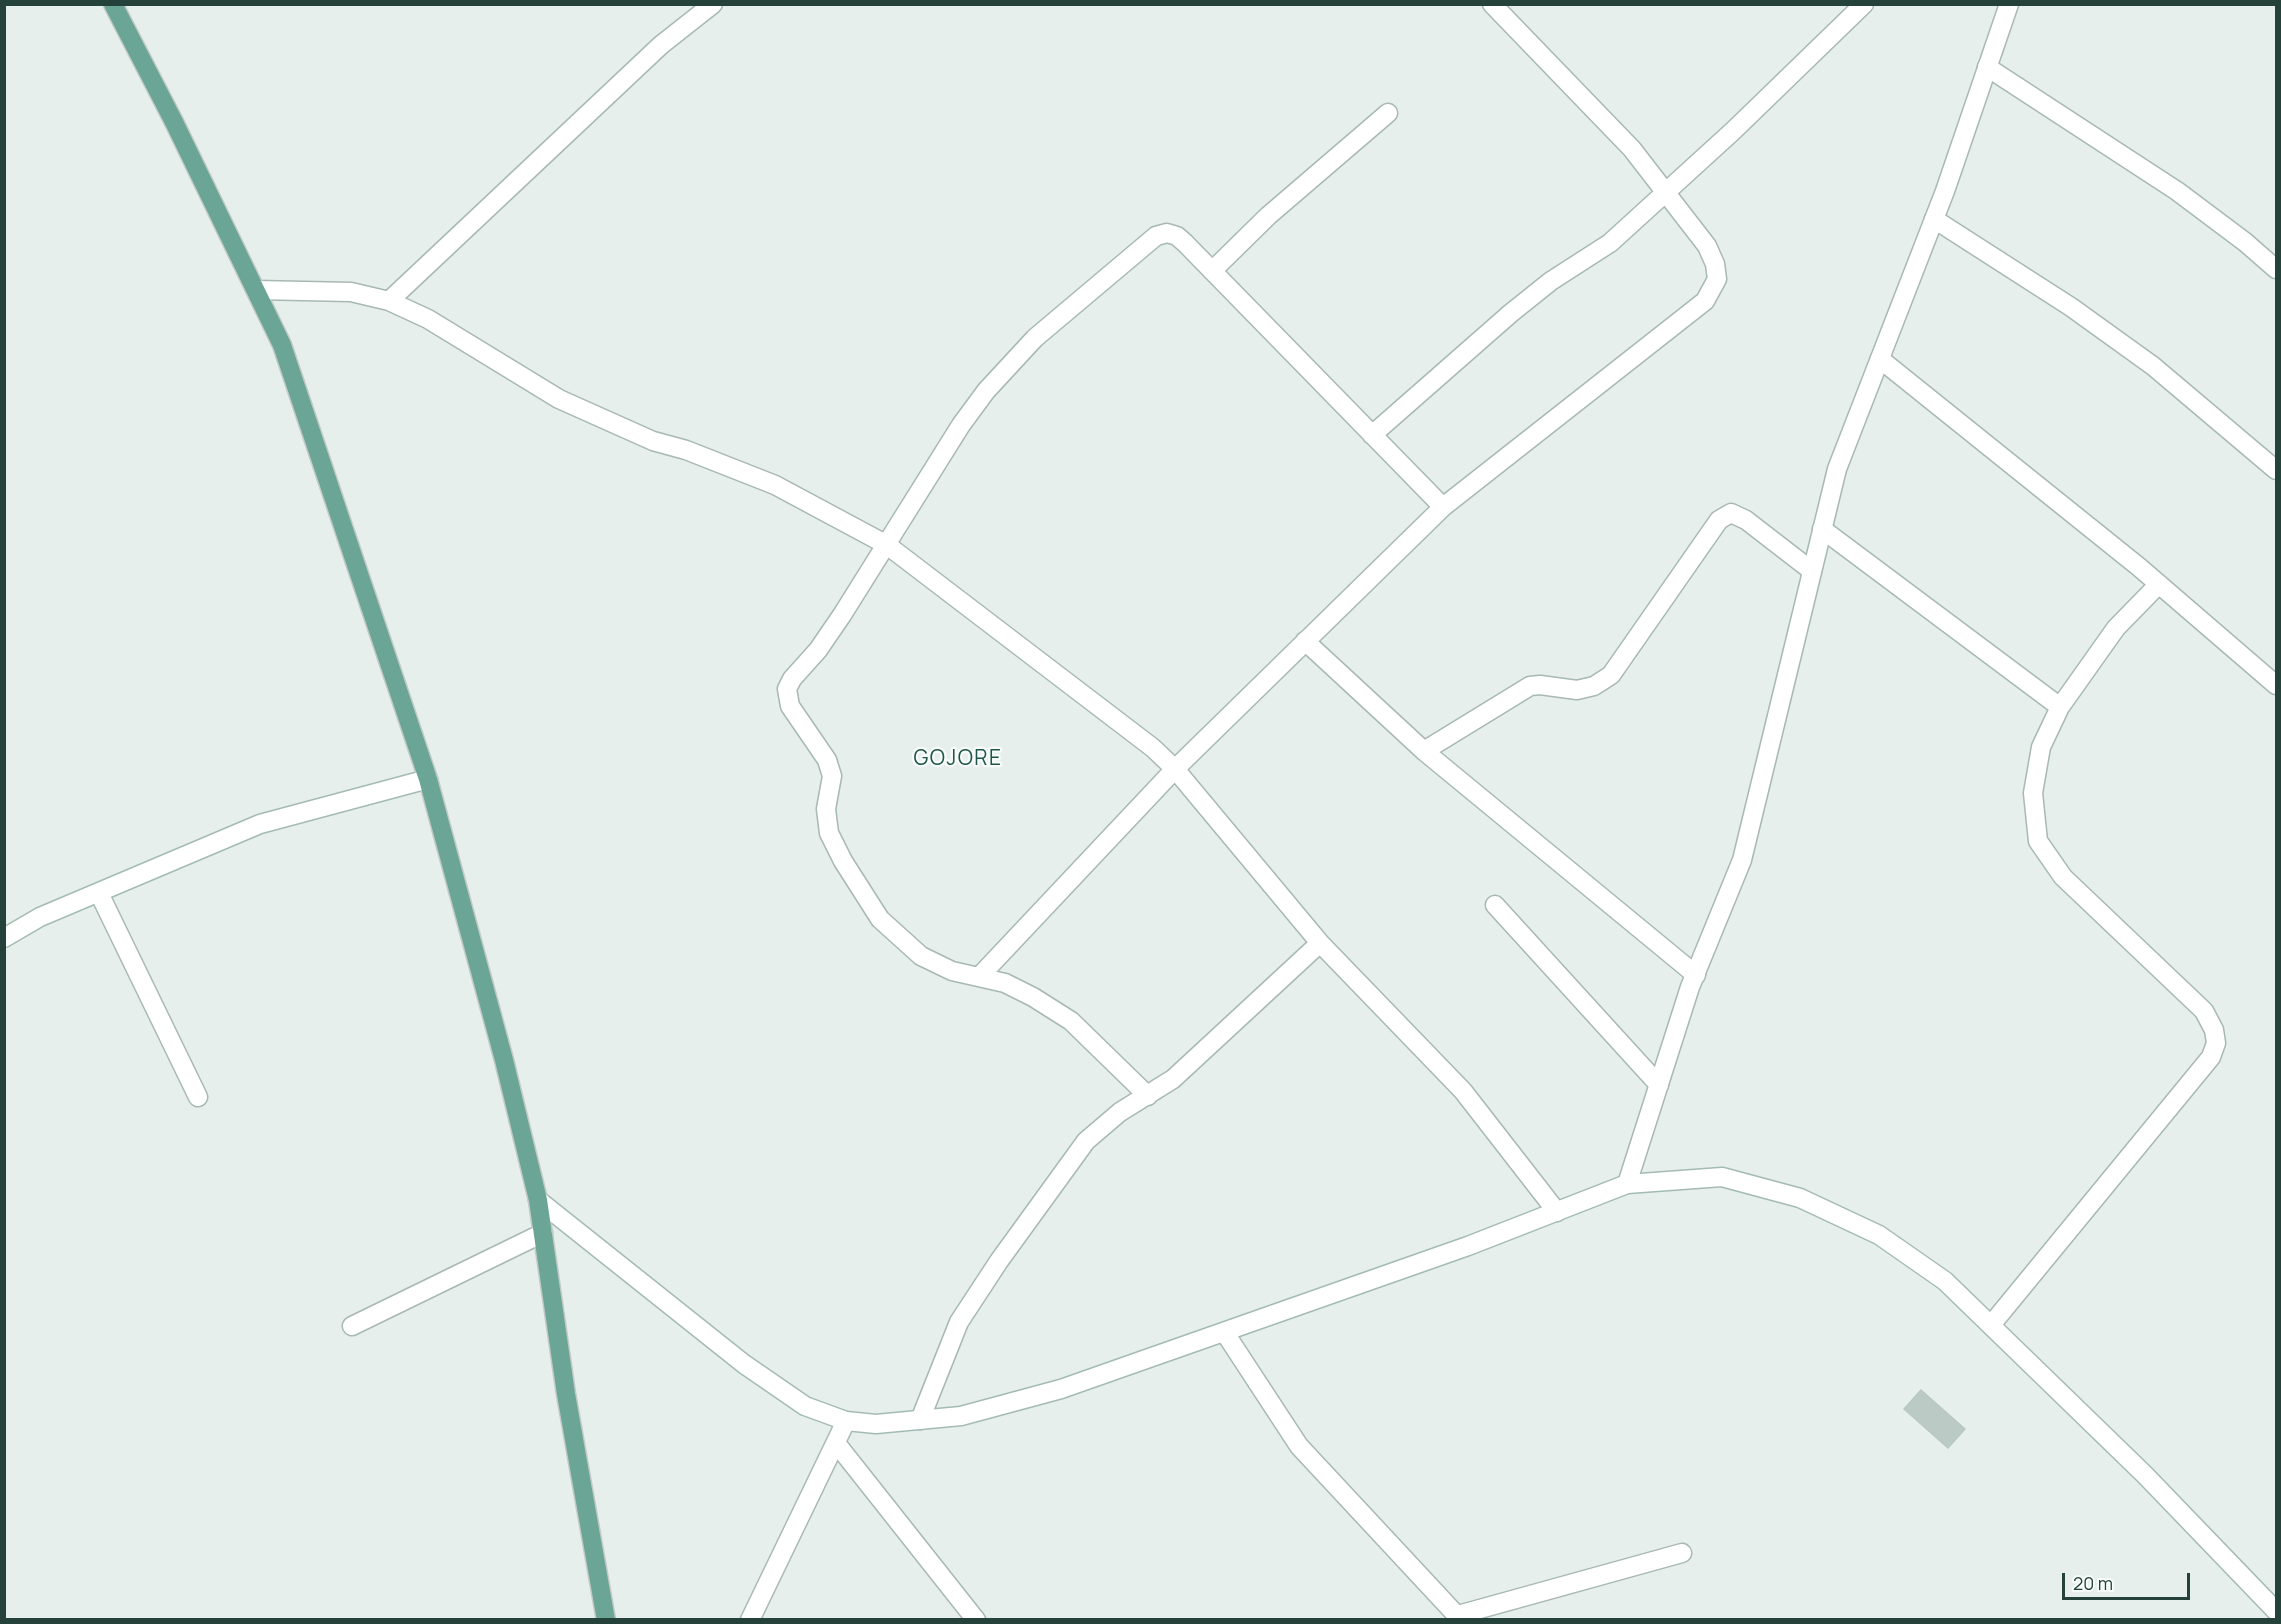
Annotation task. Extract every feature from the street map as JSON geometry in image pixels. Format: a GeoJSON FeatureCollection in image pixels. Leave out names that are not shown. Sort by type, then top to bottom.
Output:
{"type":"FeatureCollection","features":[{"type":"Feature","properties":{"kind":"main road"},"geometry":{"type":"LineString","coordinates":[[113,4],[174,122],[282,345],[428,779],[504,1060],[538,1200],[566,1394],[606,1620]]}},
{"type":"Feature","properties":{"kind":"street"},"geometry":{"type":"LineString","coordinates":[[389,301],[662,45],[712,4]]}},
{"type":"Feature","properties":{"kind":"street"},"geometry":{"type":"LineString","coordinates":[[979,977],[1175,769],[1443,507],[1705,301],[1717,279],[1715,264],[1707,246],[1625,141],[1492,4]]}},
{"type":"Feature","properties":{"kind":"street"},"geometry":{"type":"LineString","coordinates":[[1372,435],[1511,313],[1551,281],[1610,243],[1733,131],[1864,4]]}},
{"type":"Feature","properties":{"kind":"street"},"geometry":{"type":"LineString","coordinates":[[1627,1184],[1696,975],[1742,860],[1837,469],[1934,219],[2009,4]]}},
{"type":"Feature","properties":{"kind":"street"},"geometry":{"type":"LineString","coordinates":[[1987,67],[2177,191],[2277,269]]}},
{"type":"Feature","properties":{"kind":"street"},"geometry":{"type":"LineString","coordinates":[[1212,271],[1268,216],[1388,113]]}},
{"type":"Feature","properties":{"kind":"street"},"geometry":{"type":"LineString","coordinates":[[1934,219],[2071,307],[2153,366],[2277,470]]}},
{"type":"Feature","properties":{"kind":"street"},"geometry":{"type":"LineString","coordinates":[[1148,1096],[1071,1021],[1033,997],[1005,983],[952,971],[921,956],[880,919],[843,861],[829,833],[826,809],[832,776],[827,760],[787,698],[787,689],[792,679],[818,650],[986,391],[1035,338],[1156,236],[1167,233],[1177,236],[1443,507]]}},
{"type":"Feature","properties":{"kind":"street"},"geometry":{"type":"LineString","coordinates":[[256,290],[351,292],[389,301],[428,320],[559,399],[653,441],[686,450],[775,485],[887,545],[1153,748],[1175,769],[1320,943],[1463,1091],[1557,1212]]}},
{"type":"Feature","properties":{"kind":"street"},"geometry":{"type":"LineString","coordinates":[[1880,359],[2159,584],[2277,686]]}},
{"type":"Feature","properties":{"kind":"street"},"geometry":{"type":"LineString","coordinates":[[1424,751],[1530,686],[1540,685],[1577,690],[1594,686],[1611,675],[1719,520],[1731,513],[1746,520],[1812,571]]}},
{"type":"Feature","properties":{"kind":"street"},"geometry":{"type":"LineString","coordinates":[[1822,529],[2060,708]]}},
{"type":"Feature","properties":{"kind":"street"},"geometry":{"type":"LineString","coordinates":[[1991,1325],[2211,1057],[2216,1043],[2214,1030],[2204,1011],[2063,877],[2038,841],[2033,793],[2041,747],[2060,708],[2116,628],[2159,584]]}},
{"type":"Feature","properties":{"kind":"street"},"geometry":{"type":"LineString","coordinates":[[1305,641],[1424,751],[1696,975]]}},
{"type":"Feature","properties":{"kind":"street"},"geometry":{"type":"LineString","coordinates":[[4,938],[40,917],[260,824],[428,779]]}},
{"type":"Feature","properties":{"kind":"street"},"geometry":{"type":"LineString","coordinates":[[99,893],[198,1097]]}},
{"type":"Feature","properties":{"kind":"street"},"geometry":{"type":"LineString","coordinates":[[1495,905],[1659,1085]]}},
{"type":"Feature","properties":{"kind":"street"},"geometry":{"type":"LineString","coordinates":[[920,1420],[959,1322],[999,1261],[1086,1141],[1120,1112],[1173,1079],[1320,943]]}},
{"type":"Feature","properties":{"kind":"street"},"geometry":{"type":"LineString","coordinates":[[538,1200],[744,1364],[804,1406],[846,1421],[876,1424],[961,1416],[1061,1389],[1468,1246],[1627,1184],[1722,1177],[1800,1198],[1879,1235],[1945,1281],[2145,1475],[2277,1611]]}},
{"type":"Feature","properties":{"kind":"street"},"geometry":{"type":"LineString","coordinates":[[352,1326],[543,1233]]}},
{"type":"Feature","properties":{"kind":"street"},"geometry":{"type":"LineString","coordinates":[[1225,1333],[1299,1446],[1458,1618],[1682,1553]]}},
{"type":"Feature","properties":{"kind":"street"},"geometry":{"type":"LineString","coordinates":[[750,1620],[846,1421]]}},
{"type":"Feature","properties":{"kind":"street"},"geometry":{"type":"LineString","coordinates":[[836,1443],[976,1620]]}},
{"type":"Feature","properties":{"kind":"building"},"geometry":{"type":"Polygon","coordinates":[[[1921,1390],[1965,1429],[1948,1448],[1904,1409],[1921,1390]]]}},
{"type":"Feature","properties":{"kind":"district","name":"GOJORE"},"geometry":{"type":"Point","coordinates":[958,759]}}]}
